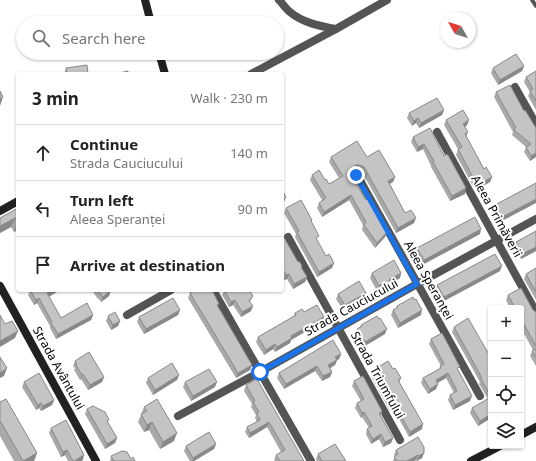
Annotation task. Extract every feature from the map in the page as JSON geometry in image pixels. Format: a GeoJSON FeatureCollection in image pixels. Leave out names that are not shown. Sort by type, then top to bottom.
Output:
{"type":"FeatureCollection","features":[{"type":"Feature","properties":{"kind":"main road"},"geometry":{"type":"LineString","coordinates":[[145,0],[149,16]]}},
{"type":"Feature","properties":{"kind":"main road"},"geometry":{"type":"LineString","coordinates":[[161,60],[164,72]]}},
{"type":"Feature","properties":{"kind":"main road"},"geometry":{"type":"LineString","coordinates":[[0,211],[16,202]]}},
{"type":"Feature","properties":{"kind":"main road","name":"Strada Avântului"},"geometry":{"type":"LineString","coordinates":[[0,286],[96,461]]}},
{"type":"Feature","properties":{"kind":"main road"},"geometry":{"type":"LineString","coordinates":[[524,433],[536,426]]}},
{"type":"Feature","properties":{"kind":"main road"},"geometry":{"type":"LineString","coordinates":[[471,461],[494,449]]}},
{"type":"Feature","properties":{"kind":"street"},"geometry":{"type":"LineString","coordinates":[[279,0],[290,12],[302,20],[318,26],[336,29]]}},
{"type":"Feature","properties":{"kind":"street"},"geometry":{"type":"LineString","coordinates":[[284,57],[387,0]]}},
{"type":"Feature","properties":{"kind":"street"},"geometry":{"type":"LineString","coordinates":[[255,72],[277,60]]}},
{"type":"Feature","properties":{"kind":"street"},"geometry":{"type":"LineString","coordinates":[[516,87],[536,124]]}},
{"type":"Feature","properties":{"kind":"street","name":"Aleea Primăverii"},"geometry":{"type":"LineString","coordinates":[[437,132],[536,312]]}},
{"type":"Feature","properties":{"kind":"street","name":"Aleea Speranței"},"geometry":{"type":"LineString","coordinates":[[356,175],[480,396]]}},
{"type":"Feature","properties":{"kind":"street","name":"Strada Cauciucului"},"geometry":{"type":"LineString","coordinates":[[178,416],[536,219]]}},
{"type":"Feature","properties":{"kind":"street","name":"Strada Triumfului"},"geometry":{"type":"LineString","coordinates":[[288,237],[400,440]]}},
{"type":"Feature","properties":{"kind":"street"},"geometry":{"type":"LineString","coordinates":[[127,315],[167,292]]}},
{"type":"Feature","properties":{"kind":"street"},"geometry":{"type":"LineString","coordinates":[[214,292],[311,461]]}},
{"type":"Feature","properties":{"kind":"lane"},"geometry":{"type":"LineString","coordinates":[[532,0],[536,6]]}},
{"type":"Feature","properties":{"kind":"building"},"geometry":{"type":"Polygon","coordinates":[[[516,54],[524,66],[500,80],[493,68],[516,54]]]}},
{"type":"Feature","properties":{"kind":"building"},"geometry":{"type":"Polygon","coordinates":[[[87,65],[88,72],[67,72],[66,68],[87,65]]]}},
{"type":"Feature","properties":{"kind":"building"},"geometry":{"type":"Polygon","coordinates":[[[536,71],[536,101],[530,91],[533,89],[526,77],[536,71]]]}},
{"type":"Feature","properties":{"kind":"building"},"geometry":{"type":"Polygon","coordinates":[[[510,85],[524,111],[525,110],[536,128],[536,153],[531,156],[526,147],[531,144],[514,130],[516,128],[496,92],[510,85]]]}},
{"type":"Feature","properties":{"kind":"building"},"geometry":{"type":"Polygon","coordinates":[[[0,91],[3,97],[0,99],[0,91]]]}},
{"type":"Feature","properties":{"kind":"building"},"geometry":{"type":"Polygon","coordinates":[[[437,98],[444,110],[421,123],[418,118],[414,121],[409,113],[437,98]]]}},
{"type":"Feature","properties":{"kind":"building"},"geometry":{"type":"Polygon","coordinates":[[[463,110],[469,120],[463,124],[468,132],[465,134],[484,169],[486,167],[492,177],[478,185],[458,149],[462,147],[446,120],[463,110]]]}},
{"type":"Feature","properties":{"kind":"building"},"geometry":{"type":"Polygon","coordinates":[[[430,128],[444,156],[447,154],[448,155],[466,188],[452,196],[424,144],[418,147],[413,137],[430,128]]]}},
{"type":"Feature","properties":{"kind":"building"},"geometry":{"type":"Polygon","coordinates":[[[357,141],[367,157],[379,150],[395,177],[388,181],[405,213],[411,210],[416,218],[398,228],[364,167],[356,165],[353,170],[357,179],[354,181],[366,200],[368,198],[387,232],[377,243],[364,225],[366,222],[351,195],[324,212],[319,203],[326,198],[312,175],[319,170],[329,184],[343,176],[331,157],[357,141]]]}},
{"type":"Feature","properties":{"kind":"building"},"geometry":{"type":"Polygon","coordinates":[[[536,183],[536,199],[502,217],[495,205],[536,183]]]}},
{"type":"Feature","properties":{"kind":"building"},"geometry":{"type":"Polygon","coordinates":[[[301,200],[319,236],[316,238],[326,256],[329,254],[334,263],[319,272],[297,232],[299,231],[286,208],[301,200]]]}},
{"type":"Feature","properties":{"kind":"building"},"geometry":{"type":"Polygon","coordinates":[[[16,209],[16,220],[15,218],[0,226],[0,218],[16,209]]]}},
{"type":"Feature","properties":{"kind":"building"},"geometry":{"type":"Polygon","coordinates":[[[475,217],[481,229],[424,260],[417,248],[475,217]]]}},
{"type":"Feature","properties":{"kind":"building"},"geometry":{"type":"Polygon","coordinates":[[[536,231],[536,247],[522,254],[516,242],[536,231]]]}},
{"type":"Feature","properties":{"kind":"building"},"geometry":{"type":"Polygon","coordinates":[[[284,238],[298,262],[299,261],[302,266],[301,267],[307,277],[294,284],[289,274],[286,275],[284,272],[284,238]]]}},
{"type":"Feature","properties":{"kind":"building"},"geometry":{"type":"Polygon","coordinates":[[[495,254],[502,266],[444,297],[437,285],[495,254]]]}},
{"type":"Feature","properties":{"kind":"building"},"geometry":{"type":"Polygon","coordinates":[[[394,260],[401,273],[389,280],[390,282],[384,286],[383,283],[379,286],[372,273],[394,260]]]}},
{"type":"Feature","properties":{"kind":"building"},"geometry":{"type":"Polygon","coordinates":[[[536,268],[536,292],[526,274],[536,268]]]}},
{"type":"Feature","properties":{"kind":"building"},"geometry":{"type":"Polygon","coordinates":[[[359,281],[366,293],[345,305],[338,294],[359,281]]]}},
{"type":"Feature","properties":{"kind":"building"},"geometry":{"type":"Polygon","coordinates":[[[521,288],[533,310],[536,312],[536,346],[524,324],[524,305],[513,305],[508,295],[521,288]]]}},
{"type":"Feature","properties":{"kind":"building"},"geometry":{"type":"Polygon","coordinates":[[[31,292],[49,292],[47,293],[61,318],[87,303],[93,315],[58,334],[39,298],[36,300],[31,292]]]}},
{"type":"Feature","properties":{"kind":"building"},"geometry":{"type":"Polygon","coordinates":[[[98,292],[109,292],[103,297],[98,292]]]}},
{"type":"Feature","properties":{"kind":"building"},"geometry":{"type":"Polygon","coordinates":[[[213,292],[219,304],[217,305],[252,365],[238,373],[190,293],[213,292]]]}},
{"type":"Feature","properties":{"kind":"building"},"geometry":{"type":"Polygon","coordinates":[[[225,292],[250,292],[253,296],[249,301],[253,306],[242,312],[235,300],[231,302],[225,292]]]}},
{"type":"Feature","properties":{"kind":"building"},"geometry":{"type":"Polygon","coordinates":[[[413,297],[414,300],[416,299],[422,310],[400,323],[393,310],[413,297]]]}},
{"type":"Feature","properties":{"kind":"building"},"geometry":{"type":"Polygon","coordinates":[[[173,298],[180,310],[146,329],[139,317],[173,298]]]}},
{"type":"Feature","properties":{"kind":"building"},"geometry":{"type":"Polygon","coordinates":[[[317,305],[324,317],[291,336],[292,338],[277,347],[275,344],[266,350],[258,337],[296,315],[295,313],[302,309],[304,312],[317,305]]]}},
{"type":"Feature","properties":{"kind":"building"},"geometry":{"type":"Polygon","coordinates":[[[115,312],[120,321],[113,325],[108,316],[115,312]]]}},
{"type":"Feature","properties":{"kind":"building"},"geometry":{"type":"Polygon","coordinates":[[[0,315],[5,324],[12,321],[18,331],[0,341],[0,315]]]}},
{"type":"Feature","properties":{"kind":"building"},"geometry":{"type":"Polygon","coordinates":[[[377,316],[387,329],[365,342],[357,329],[377,316]]]}},
{"type":"Feature","properties":{"kind":"building"},"geometry":{"type":"Polygon","coordinates":[[[468,318],[488,353],[488,392],[481,379],[482,378],[454,327],[468,318]]]}},
{"type":"Feature","properties":{"kind":"building"},"geometry":{"type":"Polygon","coordinates":[[[442,333],[460,367],[457,368],[472,396],[455,405],[450,395],[457,391],[448,373],[436,380],[438,384],[430,389],[423,378],[441,368],[440,366],[444,364],[431,339],[442,333]]]}},
{"type":"Feature","properties":{"kind":"building"},"geometry":{"type":"Polygon","coordinates":[[[333,340],[341,354],[335,357],[337,360],[328,365],[332,372],[323,376],[317,366],[286,384],[279,373],[333,340]]]}},
{"type":"Feature","properties":{"kind":"building"},"geometry":{"type":"Polygon","coordinates":[[[536,349],[536,357],[532,351],[536,349]]]}},
{"type":"Feature","properties":{"kind":"building"},"geometry":{"type":"Polygon","coordinates":[[[89,352],[104,377],[90,385],[83,374],[82,375],[75,361],[89,352]]]}},
{"type":"Feature","properties":{"kind":"building"},"geometry":{"type":"Polygon","coordinates":[[[0,357],[7,368],[0,373],[0,357]]]}},
{"type":"Feature","properties":{"kind":"building"},"geometry":{"type":"Polygon","coordinates":[[[388,361],[393,369],[395,368],[401,378],[398,380],[423,424],[410,432],[395,405],[392,406],[373,371],[388,361]]]}},
{"type":"Feature","properties":{"kind":"building"},"geometry":{"type":"Polygon","coordinates":[[[172,363],[179,375],[155,390],[148,378],[172,363]]]}},
{"type":"Feature","properties":{"kind":"building"},"geometry":{"type":"Polygon","coordinates":[[[209,369],[217,382],[193,396],[185,382],[209,369]]]}},
{"type":"Feature","properties":{"kind":"building"},"geometry":{"type":"Polygon","coordinates":[[[39,373],[54,400],[43,406],[41,403],[38,405],[24,382],[39,373]]]}},
{"type":"Feature","properties":{"kind":"building"},"geometry":{"type":"Polygon","coordinates":[[[363,376],[382,411],[379,413],[393,438],[385,442],[381,434],[373,439],[367,429],[372,426],[364,412],[362,413],[357,403],[364,399],[354,381],[363,376]]]}},
{"type":"Feature","properties":{"kind":"building"},"geometry":{"type":"Polygon","coordinates":[[[257,379],[304,461],[280,461],[276,455],[285,450],[269,422],[250,433],[247,427],[260,420],[257,413],[259,412],[253,402],[255,401],[246,385],[257,379]]]}},
{"type":"Feature","properties":{"kind":"building"},"geometry":{"type":"Polygon","coordinates":[[[6,399],[37,453],[23,461],[1,422],[0,423],[0,402],[6,399]]]}},
{"type":"Feature","properties":{"kind":"building"},"geometry":{"type":"Polygon","coordinates":[[[157,399],[177,433],[163,442],[152,422],[147,425],[141,414],[147,411],[144,407],[157,399]]]}},
{"type":"Feature","properties":{"kind":"building"},"geometry":{"type":"Polygon","coordinates":[[[488,399],[488,416],[480,421],[472,408],[488,399]]]}},
{"type":"Feature","properties":{"kind":"building"},"geometry":{"type":"Polygon","coordinates":[[[93,406],[105,412],[109,420],[107,421],[117,438],[107,444],[87,409],[93,406]]]}},
{"type":"Feature","properties":{"kind":"building"},"geometry":{"type":"Polygon","coordinates":[[[66,420],[84,455],[74,461],[67,450],[63,452],[51,428],[66,420]]]}},
{"type":"Feature","properties":{"kind":"building"},"geometry":{"type":"Polygon","coordinates":[[[209,432],[216,444],[193,458],[186,446],[209,432]]]}},
{"type":"Feature","properties":{"kind":"building"},"geometry":{"type":"Polygon","coordinates":[[[418,437],[424,447],[424,453],[407,461],[397,461],[394,457],[398,454],[396,450],[418,437]]]}},
{"type":"Feature","properties":{"kind":"building"},"geometry":{"type":"Polygon","coordinates":[[[335,444],[346,461],[322,461],[318,454],[335,444]]]}},
{"type":"Feature","properties":{"kind":"building"},"geometry":{"type":"Polygon","coordinates":[[[122,451],[127,452],[131,459],[133,457],[135,461],[114,461],[111,456],[122,451]]]}},
{"type":"Feature","properties":{"kind":"route"},"geometry":{"type":"LineString","coordinates":[[260,372],[417,284],[356,175]]}}]}
